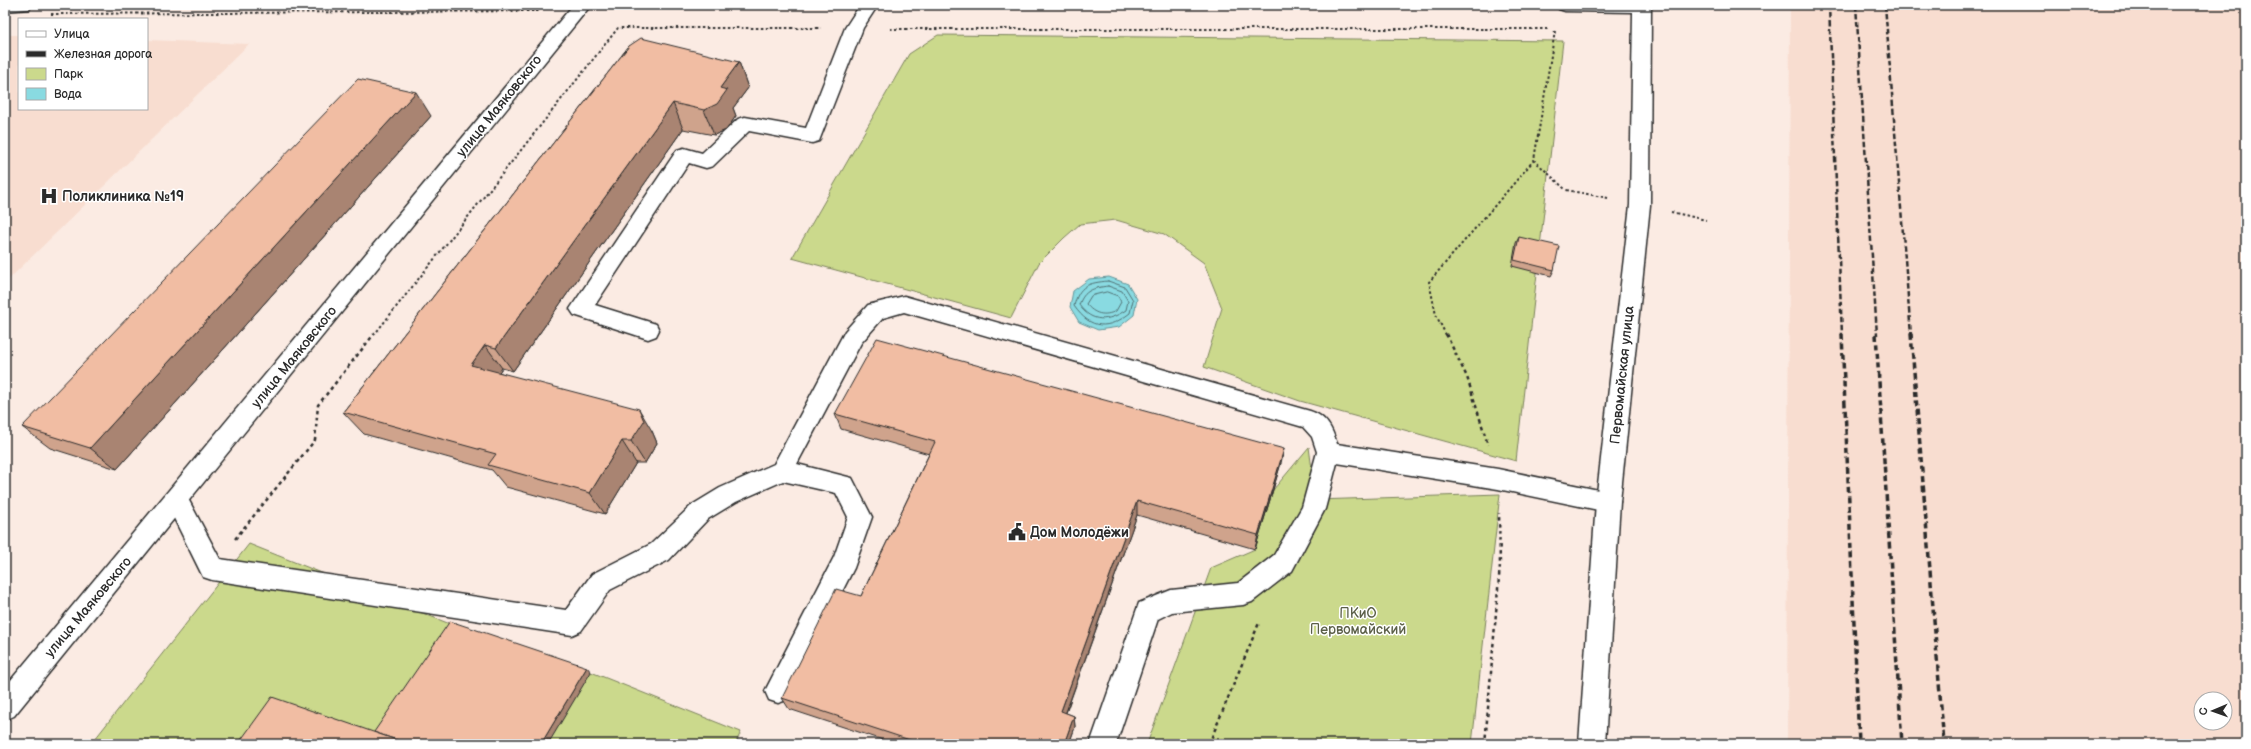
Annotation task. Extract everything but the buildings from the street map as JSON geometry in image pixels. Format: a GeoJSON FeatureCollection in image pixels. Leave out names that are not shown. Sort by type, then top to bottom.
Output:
{"type":"FeatureCollection","features":[{"type":"Feature","properties":{"kind":"main road"},"geometry":{"type":"LineString","coordinates":[[5,5],[23,5]]}},
{"type":"Feature","properties":{"kind":"main road","name":"улица Маяковского"},"geometry":{"type":"LineString","coordinates":[[5,707],[177,500],[582,5]]}},
{"type":"Feature","properties":{"kind":"main road"},"geometry":{"type":"LineString","coordinates":[[648,330],[581,309],[684,155],[706,161],[745,124],[812,136],[854,28],[870,5]]}},
{"type":"Feature","properties":{"kind":"main road"},"geometry":{"type":"LineString","coordinates":[[1564,5],[1642,6]]}},
{"type":"Feature","properties":{"kind":"main road","name":"Первомайская улица"},"geometry":{"type":"LineString","coordinates":[[1592,744],[1608,502],[1640,205],[1642,6]]}},
{"type":"Feature","properties":{"kind":"main road"},"geometry":{"type":"LineString","coordinates":[[782,471],[853,337],[876,311],[904,304],[1310,420],[1322,432],[1328,452],[1313,509],[1283,563],[1243,594],[1171,601],[1148,611],[1103,744]]}},
{"type":"Feature","properties":{"kind":"main road"},"geometry":{"type":"LineString","coordinates":[[1328,452],[1498,479],[1608,502]]}},
{"type":"Feature","properties":{"kind":"main road"},"geometry":{"type":"LineString","coordinates":[[177,500],[212,569],[572,623],[600,582],[660,552],[700,512],[728,495],[782,471],[844,485],[860,517],[845,560],[778,691]]}},
{"type":"Feature","properties":{"kind":"path"},"geometry":{"type":"LineString","coordinates":[[45,14],[540,11]]}},
{"type":"Feature","properties":{"kind":"path"},"geometry":{"type":"LineString","coordinates":[[212,569],[315,440],[318,405],[618,28],[1556,29],[1534,160],[1429,282],[1436,315],[1467,377],[1498,479],[1500,564],[1485,744]]}},
{"type":"Feature","properties":{"kind":"path"},"geometry":{"type":"LineString","coordinates":[[1534,160],[1566,190]]}},
{"type":"Feature","properties":{"kind":"path"},"geometry":{"type":"LineString","coordinates":[[1209,744],[1216,731],[1260,622]]}},
{"type":"Feature","properties":{"kind":"shaded area"},"geometry":{"type":"Polygon","coordinates":[[[1790,5],[2246,5],[2246,744],[1787,744],[1790,5]]]}},
{"type":"Feature","properties":{"kind":"shaded area","name":"Поликлиника №19"},"geometry":{"type":"Polygon","coordinates":[[[5,35],[18,35],[18,110],[148,110],[148,40],[249,44],[5,283],[5,35]]]}},
{"type":"Feature","properties":{"kind":"green space"},"geometry":{"type":"Polygon","coordinates":[[[938,35],[1563,41],[1516,461],[1300,401],[1204,367],[1222,308],[1204,263],[1164,234],[1116,220],[1080,224],[1064,238],[1039,263],[1011,318],[792,258],[909,54],[938,35]]]}},
{"type":"Feature","properties":{"kind":"green space","name":"ПКиО Первомайский"},"geometry":{"type":"Polygon","coordinates":[[[1309,447],[1316,500],[1500,494],[1472,744],[1147,744],[1211,568],[1255,549],[1273,490],[1309,447]]]}},
{"type":"Feature","properties":{"kind":"green space"},"geometry":{"type":"Polygon","coordinates":[[[249,544],[455,626],[591,672],[741,732],[735,744],[91,744],[249,544]]]}},
{"type":"Feature","properties":{"kind":"water"},"geometry":{"type":"Polygon","coordinates":[[[1109,277],[1128,284],[1137,299],[1134,315],[1119,327],[1098,330],[1079,322],[1070,307],[1073,291],[1089,279],[1109,277]]]}},
{"type":"Feature","properties":{"kind":"railway"},"geometry":{"type":"LineString","coordinates":[[1829,5],[1842,335]]}},
{"type":"Feature","properties":{"kind":"railway"},"geometry":{"type":"LineString","coordinates":[[1856,5],[1877,335]]}},
{"type":"Feature","properties":{"kind":"railway"},"geometry":{"type":"LineString","coordinates":[[1885,5],[1911,335]]}},
{"type":"Feature","properties":{"kind":"railway"},"geometry":{"type":"LineString","coordinates":[[1842,334],[1859,744]]}},
{"type":"Feature","properties":{"kind":"railway"},"geometry":{"type":"LineString","coordinates":[[1876,334],[1902,744]]}},
{"type":"Feature","properties":{"kind":"railway"},"geometry":{"type":"LineString","coordinates":[[1911,334],[1944,744]]}},
{"type":"Feature","properties":{"kind":"place","name":"Поликлиника №19"},"geometry":{"type":"Point","coordinates":[49,196]}},
{"type":"Feature","properties":{"kind":"place","name":"Дом Молодёжи"},"geometry":{"type":"Point","coordinates":[1017,532]}}]}
